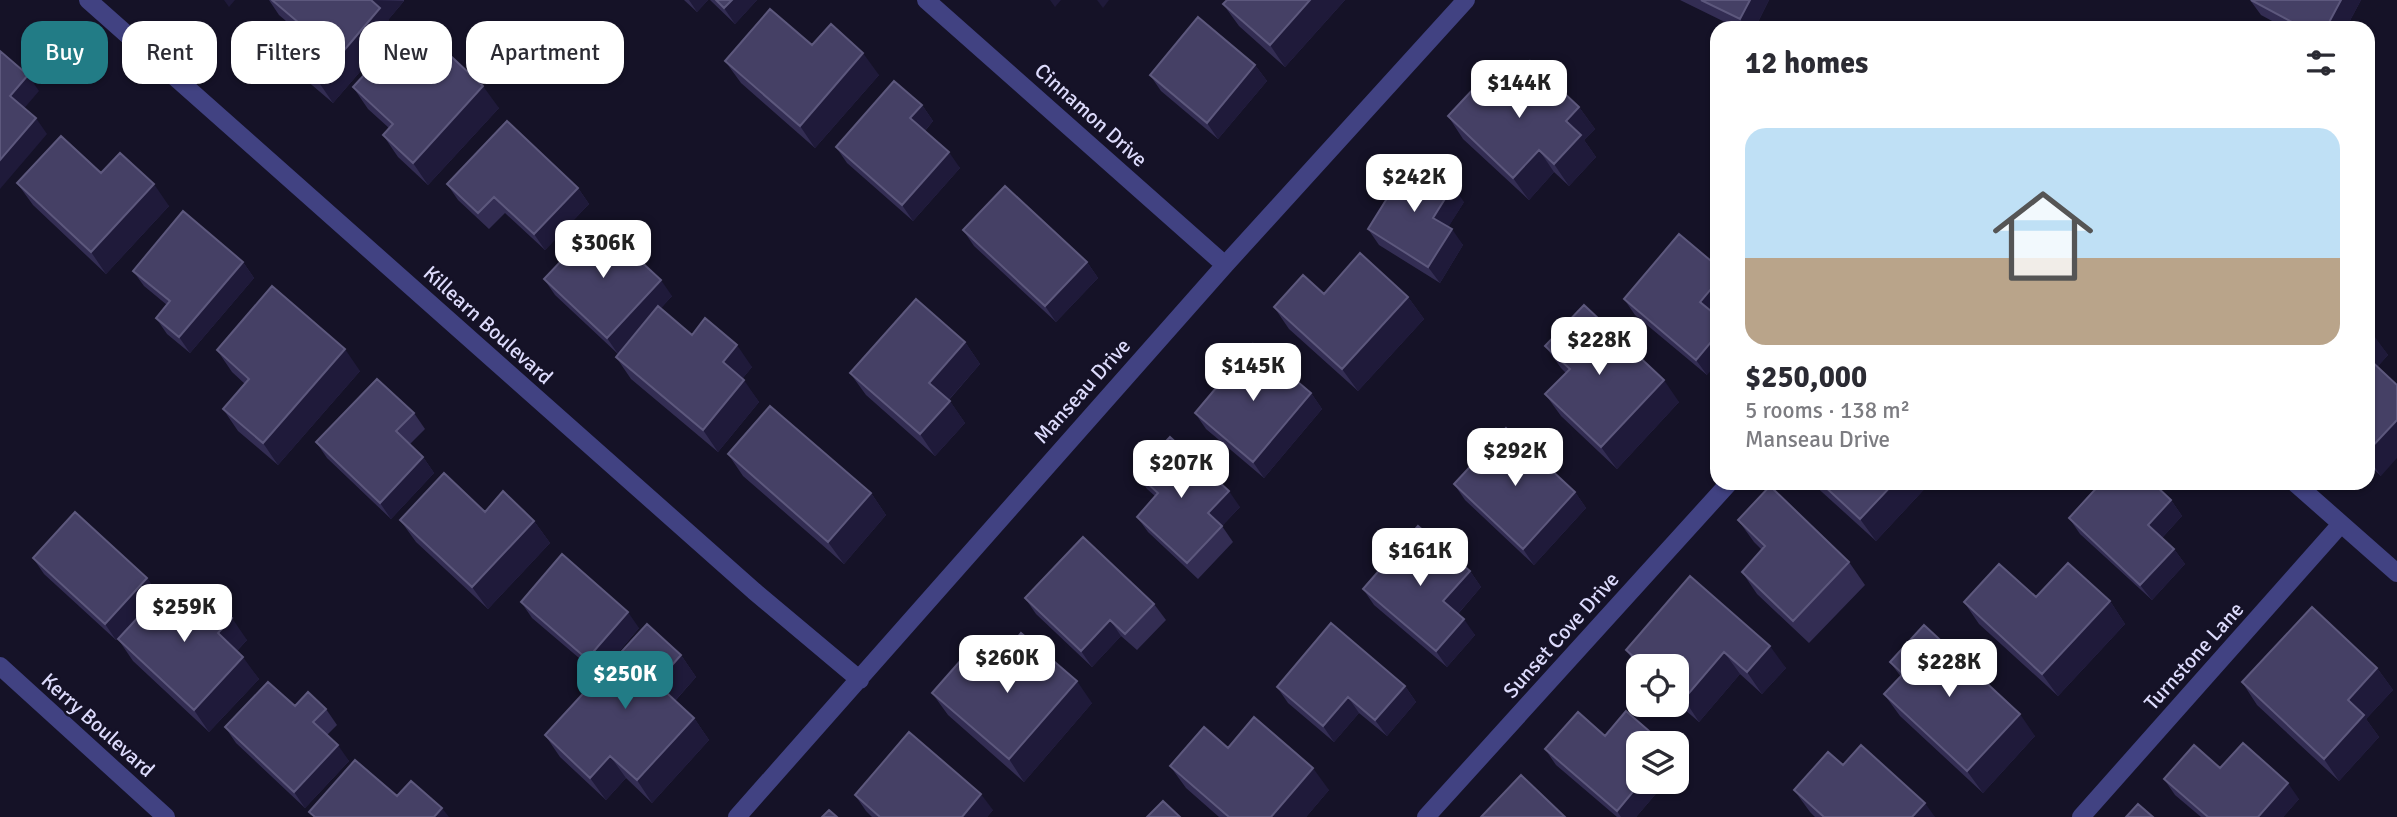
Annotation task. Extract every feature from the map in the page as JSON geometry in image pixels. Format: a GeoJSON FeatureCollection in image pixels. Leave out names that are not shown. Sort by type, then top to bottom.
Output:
{"type":"FeatureCollection","features":[{"type":"Feature","properties":{"kind":"street","name":"Killearn Boulevard"},"geometry":{"type":"LineString","coordinates":[[88,0],[754,591],[860,680]]}},
{"type":"Feature","properties":{"kind":"street","name":"Cinnamon Drive"},"geometry":{"type":"LineString","coordinates":[[926,0],[1225,265]]}},
{"type":"Feature","properties":{"kind":"street","name":"Manseau Drive"},"geometry":{"type":"LineString","coordinates":[[737,817],[1225,265],[1466,0]]}},
{"type":"Feature","properties":{"kind":"street","name":"Sunset Cove Drive"},"geometry":{"type":"LineString","coordinates":[[1426,817],[1723,490]]}},
{"type":"Feature","properties":{"kind":"street"},"geometry":{"type":"LineString","coordinates":[[2303,490],[2397,573]]}},
{"type":"Feature","properties":{"kind":"street","name":"Turnstone Lane"},"geometry":{"type":"LineString","coordinates":[[2081,817],[2342,524]]}},
{"type":"Feature","properties":{"kind":"street","name":"Kerry Boulevard"},"geometry":{"type":"LineString","coordinates":[[0,666],[146,811],[166,817]]}},
{"type":"Feature","properties":{"kind":"building"},"geometry":{"type":"Polygon","coordinates":[[[272,0],[371,0],[380,8],[369,21],[359,21],[359,33],[345,49],[345,21],[297,21],[272,0]]]}},
{"type":"Feature","properties":{"kind":"building"},"geometry":{"type":"Polygon","coordinates":[[[716,0],[732,0],[724,8],[716,0]]]}},
{"type":"Feature","properties":{"kind":"building"},"geometry":{"type":"Polygon","coordinates":[[[1227,0],[1310,0],[1270,45],[1223,4],[1227,0]]]}},
{"type":"Feature","properties":{"kind":"building"},"geometry":{"type":"Polygon","coordinates":[[[1701,0],[1750,0],[1740,19],[1701,0]]]}},
{"type":"Feature","properties":{"kind":"building"},"geometry":{"type":"Polygon","coordinates":[[[2251,0],[2341,0],[2330,21],[2290,21],[2251,0]]]}},
{"type":"Feature","properties":{"kind":"building"},"geometry":{"type":"Polygon","coordinates":[[[770,9],[812,45],[831,24],[863,53],[800,126],[725,61],[770,9]]]}},
{"type":"Feature","properties":{"kind":"building"},"geometry":{"type":"Polygon","coordinates":[[[1198,17],[1255,65],[1207,123],[1150,75],[1198,17]]]}},
{"type":"Feature","properties":{"kind":"building"},"geometry":{"type":"Polygon","coordinates":[[[0,51],[21,69],[21,83],[10,96],[36,118],[0,160],[0,51]]]}},
{"type":"Feature","properties":{"kind":"building"},"geometry":{"type":"Polygon","coordinates":[[[452,57],[466,70],[466,84],[483,86],[413,163],[383,135],[393,124],[353,87],[359,80],[359,84],[452,84],[452,57]]]}},
{"type":"Feature","properties":{"kind":"building"},"geometry":{"type":"Polygon","coordinates":[[[1530,61],[1579,107],[1566,121],[1581,135],[1554,164],[1539,150],[1513,178],[1448,116],[1478,84],[1495,99],[1530,61]]]}},
{"type":"Feature","properties":{"kind":"building"},"geometry":{"type":"Polygon","coordinates":[[[894,81],[922,105],[910,118],[949,152],[902,205],[836,147],[894,81]]]}},
{"type":"Feature","properties":{"kind":"building"},"geometry":{"type":"Polygon","coordinates":[[[507,121],[578,188],[534,234],[494,197],[478,213],[447,184],[507,121]]]}},
{"type":"Feature","properties":{"kind":"building"},"geometry":{"type":"Polygon","coordinates":[[[61,136],[101,173],[120,153],[154,184],[91,252],[17,183],[61,136]]]}},
{"type":"Feature","properties":{"kind":"building"},"geometry":{"type":"Polygon","coordinates":[[[1411,160],[1453,186],[1433,218],[1452,229],[1428,267],[1368,229],[1411,160]]]}},
{"type":"Feature","properties":{"kind":"building"},"geometry":{"type":"Polygon","coordinates":[[[1005,186],[1087,262],[1045,306],[963,230],[1005,186]]]}},
{"type":"Feature","properties":{"kind":"building"},"geometry":{"type":"Polygon","coordinates":[[[183,211],[243,262],[179,337],[156,318],[170,301],[133,271],[183,211]]]}},
{"type":"Feature","properties":{"kind":"building"},"geometry":{"type":"Polygon","coordinates":[[[598,222],[661,280],[607,338],[544,279],[598,222]]]}},
{"type":"Feature","properties":{"kind":"building"},"geometry":{"type":"Polygon","coordinates":[[[1679,234],[1710,260],[1710,290],[1700,302],[1710,310],[1710,343],[1696,360],[1624,299],[1679,234]]]}},
{"type":"Feature","properties":{"kind":"building"},"geometry":{"type":"Polygon","coordinates":[[[1360,253],[1408,297],[1342,369],[1274,307],[1303,275],[1324,294],[1360,253]]]}},
{"type":"Feature","properties":{"kind":"building"},"geometry":{"type":"Polygon","coordinates":[[[272,286],[345,349],[263,443],[223,409],[249,379],[217,350],[272,286]]]}},
{"type":"Feature","properties":{"kind":"building"},"geometry":{"type":"Polygon","coordinates":[[[916,299],[965,342],[929,383],[950,401],[920,434],[850,373],[916,299]]]}},
{"type":"Feature","properties":{"kind":"building"},"geometry":{"type":"Polygon","coordinates":[[[1584,305],[1664,380],[1601,447],[1545,394],[1570,369],[1545,346],[1584,305]]]}},
{"type":"Feature","properties":{"kind":"building"},"geometry":{"type":"Polygon","coordinates":[[[658,306],[692,335],[705,318],[737,345],[723,362],[744,380],[703,430],[616,357],[658,306]]]}},
{"type":"Feature","properties":{"kind":"building"},"geometry":{"type":"Polygon","coordinates":[[[1253,344],[1311,393],[1253,462],[1195,413],[1253,344]]]}},
{"type":"Feature","properties":{"kind":"building"},"geometry":{"type":"Polygon","coordinates":[[[2375,365],[2397,385],[2397,420],[2375,444],[2375,365]]]}},
{"type":"Feature","properties":{"kind":"building"},"geometry":{"type":"Polygon","coordinates":[[[377,379],[414,413],[396,431],[423,457],[380,503],[316,442],[377,379]]]}},
{"type":"Feature","properties":{"kind":"building"},"geometry":{"type":"Polygon","coordinates":[[[770,406],[871,493],[828,542],[728,454],[770,406]]]}},
{"type":"Feature","properties":{"kind":"building"},"geometry":{"type":"Polygon","coordinates":[[[1506,428],[1575,492],[1523,549],[1454,484],[1506,428]]]}},
{"type":"Feature","properties":{"kind":"building"},"geometry":{"type":"Polygon","coordinates":[[[1170,437],[1229,491],[1208,513],[1222,526],[1187,563],[1137,517],[1158,493],[1136,473],[1170,437]]]}},
{"type":"Feature","properties":{"kind":"building"},"geometry":{"type":"Polygon","coordinates":[[[444,473],[485,512],[503,491],[534,521],[472,587],[400,520],[444,473]]]}},
{"type":"Feature","properties":{"kind":"building"},"geometry":{"type":"Polygon","coordinates":[[[1766,490],[1774,490],[1849,562],[1793,621],[1742,572],[1765,546],[1738,520],[1766,490]]]}},
{"type":"Feature","properties":{"kind":"building"},"geometry":{"type":"Polygon","coordinates":[[[1829,490],[1887,490],[1860,519],[1829,490]]]}},
{"type":"Feature","properties":{"kind":"building"},"geometry":{"type":"Polygon","coordinates":[[[2095,490],[2160,490],[2171,500],[2148,525],[2174,549],[2140,585],[2069,518],[2095,490]]]}},
{"type":"Feature","properties":{"kind":"building"},"geometry":{"type":"Polygon","coordinates":[[[75,512],[147,578],[105,624],[33,558],[75,512]]]}},
{"type":"Feature","properties":{"kind":"building"},"geometry":{"type":"Polygon","coordinates":[[[1418,526],[1470,571],[1443,601],[1464,619],[1436,651],[1363,589],[1418,526]]]}},
{"type":"Feature","properties":{"kind":"building"},"geometry":{"type":"Polygon","coordinates":[[[1083,537],[1154,604],[1125,634],[1110,620],[1081,651],[1025,598],[1083,537]]]}},
{"type":"Feature","properties":{"kind":"building"},"geometry":{"type":"Polygon","coordinates":[[[562,554],[628,612],[587,659],[521,602],[562,554]]]}},
{"type":"Feature","properties":{"kind":"building"},"geometry":{"type":"Polygon","coordinates":[[[2068,563],[2110,601],[2042,674],[1964,602],[1999,564],[2036,597],[2068,563]]]}},
{"type":"Feature","properties":{"kind":"building"},"geometry":{"type":"Polygon","coordinates":[[[1690,576],[1770,646],[1747,672],[1724,652],[1689,693],[1689,654],[1630,654],[1626,650],[1690,576]]]}},
{"type":"Feature","properties":{"kind":"building"},"geometry":{"type":"Polygon","coordinates":[[[167,586],[187,605],[202,590],[232,618],[218,633],[243,657],[194,710],[118,639],[167,586]]]}},
{"type":"Feature","properties":{"kind":"building"},"geometry":{"type":"Polygon","coordinates":[[[2312,607],[2377,668],[2348,700],[2364,715],[2324,759],[2242,682],[2312,607]]]}},
{"type":"Feature","properties":{"kind":"building"},"geometry":{"type":"Polygon","coordinates":[[[1331,623],[1405,686],[1375,720],[1348,697],[1323,726],[1277,687],[1331,623]]]}},
{"type":"Feature","properties":{"kind":"building"},"geometry":{"type":"Polygon","coordinates":[[[647,624],[681,655],[656,683],[694,718],[637,780],[610,756],[590,778],[545,735],[647,624]]]}},
{"type":"Feature","properties":{"kind":"building"},"geometry":{"type":"Polygon","coordinates":[[[1924,625],[2020,714],[1967,771],[1884,694],[1903,674],[1890,662],[1924,625]]]}},
{"type":"Feature","properties":{"kind":"building"},"geometry":{"type":"Polygon","coordinates":[[[1021,633],[1077,681],[1009,759],[932,693],[962,659],[984,677],[1021,633]]]}},
{"type":"Feature","properties":{"kind":"building"},"geometry":{"type":"Polygon","coordinates":[[[268,682],[295,706],[308,692],[326,709],[313,722],[338,745],[294,792],[225,727],[268,682]]]}},
{"type":"Feature","properties":{"kind":"building"},"geometry":{"type":"Polygon","coordinates":[[[1626,711],[1626,717],[1633,717],[1649,731],[1626,731],[1626,794],[1631,794],[1617,811],[1545,749],[1578,712],[1605,736],[1626,711]]]}},
{"type":"Feature","properties":{"kind":"building"},"geometry":{"type":"Polygon","coordinates":[[[1254,717],[1313,768],[1271,817],[1229,817],[1170,766],[1204,727],[1228,748],[1254,717]]]}},
{"type":"Feature","properties":{"kind":"building"},"geometry":{"type":"Polygon","coordinates":[[[909,732],[981,794],[962,817],[880,817],[855,795],[909,732]]]}},
{"type":"Feature","properties":{"kind":"building"},"geometry":{"type":"Polygon","coordinates":[[[2243,743],[2288,783],[2258,817],[2208,817],[2164,779],[2194,745],[2220,768],[2243,743]]]}},
{"type":"Feature","properties":{"kind":"building"},"geometry":{"type":"Polygon","coordinates":[[[1861,745],[1925,803],[1912,817],[1824,817],[1794,790],[1828,752],[1843,765],[1861,745]]]}},
{"type":"Feature","properties":{"kind":"building"},"geometry":{"type":"Polygon","coordinates":[[[355,760],[397,796],[411,781],[442,808],[434,817],[315,817],[309,812],[355,760]]]}},
{"type":"Feature","properties":{"kind":"building"},"geometry":{"type":"Polygon","coordinates":[[[1521,775],[1565,817],[1481,817],[1521,775]]]}},
{"type":"Feature","properties":{"kind":"building"},"geometry":{"type":"Polygon","coordinates":[[[1163,801],[1180,817],[1147,817],[1163,801]]]}},
{"type":"Feature","properties":{"kind":"building"},"geometry":{"type":"Polygon","coordinates":[[[2138,804],[2153,817],[2126,817],[2138,804]]]}},
{"type":"Feature","properties":{"kind":"building"},"geometry":{"type":"Polygon","coordinates":[[[829,810],[837,817],[822,817],[829,810]]]}}]}
